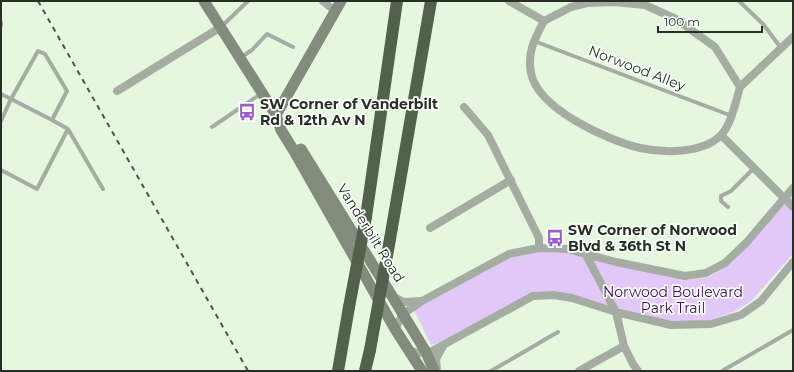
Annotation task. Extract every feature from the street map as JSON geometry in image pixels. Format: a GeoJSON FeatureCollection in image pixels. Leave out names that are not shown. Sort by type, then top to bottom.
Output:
{"type":"FeatureCollection","features":[{"type":"Feature","properties":{"kind":"highway"},"geometry":{"type":"LineString","coordinates":[[338,371],[366,217],[397,1]]}},
{"type":"Feature","properties":{"kind":"highway"},"geometry":{"type":"LineString","coordinates":[[365,371],[390,239],[431,1]]}},
{"type":"Feature","properties":{"kind":"street","name":"Vanderbilt Road"},"geometry":{"type":"LineString","coordinates":[[204,1],[276,115],[288,127],[426,352],[435,371]]}},
{"type":"Feature","properties":{"kind":"street"},"geometry":{"type":"LineString","coordinates":[[323,1],[336,12]]}},
{"type":"Feature","properties":{"kind":"street"},"geometry":{"type":"LineString","coordinates":[[276,115],[342,1]]}},
{"type":"Feature","properties":{"kind":"street"},"geometry":{"type":"LineString","coordinates":[[509,1],[519,3],[544,21]]}},
{"type":"Feature","properties":{"kind":"street"},"geometry":{"type":"LineString","coordinates":[[740,87],[714,47],[676,19],[645,3],[587,3],[571,7],[544,21],[534,41],[530,54],[531,74],[541,94],[564,114],[598,134],[640,148],[663,151],[690,150],[705,146],[721,135],[732,116],[740,87],[793,36]]}},
{"type":"Feature","properties":{"kind":"street"},"geometry":{"type":"LineString","coordinates":[[117,91],[221,27]]}},
{"type":"Feature","properties":{"kind":"street"},"geometry":{"type":"LineString","coordinates":[[464,107],[488,135],[539,238],[539,248]]}},
{"type":"Feature","properties":{"kind":"street","name":"Vanderbilt Road"},"geometry":{"type":"LineString","coordinates":[[276,115],[281,130],[395,329],[422,371]]}},
{"type":"Feature","properties":{"kind":"street"},"geometry":{"type":"LineString","coordinates":[[721,135],[793,207]]}},
{"type":"Feature","properties":{"kind":"street"},"geometry":{"type":"LineString","coordinates":[[430,228],[511,180]]}},
{"type":"Feature","properties":{"kind":"street"},"geometry":{"type":"LineString","coordinates":[[395,329],[403,314],[422,301],[509,254],[539,248],[567,249],[622,263],[685,276],[706,273],[725,263],[746,243],[793,188]]}},
{"type":"Feature","properties":{"kind":"street"},"geometry":{"type":"LineString","coordinates":[[585,253],[616,312],[624,346],[638,371]]}},
{"type":"Feature","properties":{"kind":"street"},"geometry":{"type":"LineString","coordinates":[[409,351],[419,353],[426,352],[443,346],[533,296],[554,295],[566,297],[616,312],[671,325],[711,324],[741,315],[761,301],[793,262]]}},
{"type":"Feature","properties":{"kind":"street"},"geometry":{"type":"LineString","coordinates":[[392,296],[404,302],[422,301]]}},
{"type":"Feature","properties":{"kind":"street"},"geometry":{"type":"LineString","coordinates":[[435,371],[436,359],[443,346]]}},
{"type":"Feature","properties":{"kind":"street"},"geometry":{"type":"LineString","coordinates":[[580,371],[624,346]]}},
{"type":"Feature","properties":{"kind":"lane"},"geometry":{"type":"LineString","coordinates":[[221,27],[247,1]]}},
{"type":"Feature","properties":{"kind":"lane"},"geometry":{"type":"LineString","coordinates":[[739,1],[763,24],[782,48]]}},
{"type":"Feature","properties":{"kind":"lane"},"geometry":{"type":"LineString","coordinates":[[240,58],[252,50],[267,34],[293,47]]}},
{"type":"Feature","properties":{"kind":"lane","name":"Norwood Alley"},"geometry":{"type":"LineString","coordinates":[[534,41],[732,116]]}},
{"type":"Feature","properties":{"kind":"lane"},"geometry":{"type":"LineString","coordinates":[[1,121],[11,99],[38,51],[45,54],[67,91],[52,120]]}},
{"type":"Feature","properties":{"kind":"lane"},"geometry":{"type":"LineString","coordinates":[[212,127],[262,93]]}},
{"type":"Feature","properties":{"kind":"lane"},"geometry":{"type":"LineString","coordinates":[[1,94],[68,129],[103,189]]}},
{"type":"Feature","properties":{"kind":"lane"},"geometry":{"type":"LineString","coordinates":[[1,170],[37,189],[68,129]]}},
{"type":"Feature","properties":{"kind":"lane"},"geometry":{"type":"LineString","coordinates":[[728,207],[722,201],[721,196],[731,191],[754,168]]}},
{"type":"Feature","properties":{"kind":"lane"},"geometry":{"type":"LineString","coordinates":[[722,371],[793,330]]}},
{"type":"Feature","properties":{"kind":"lane"},"geometry":{"type":"LineString","coordinates":[[491,371],[558,332]]}},
{"type":"Feature","properties":{"kind":"green space","name":"Norwood Boulevard Park Trail"},"geometry":{"type":"Polygon","coordinates":[[[793,194],[793,254],[751,301],[736,311],[708,321],[672,322],[555,291],[533,293],[449,339],[431,345],[414,310],[510,258],[539,252],[566,253],[688,280],[710,277],[732,263],[793,194]]]}},
{"type":"Feature","properties":{"kind":"railway"},"geometry":{"type":"LineString","coordinates":[[38,1],[248,371]]}},
{"type":"Feature","properties":{"kind":"place","name":"SW Corner of Vanderbilt Rd & 12th Av N"},"geometry":{"type":"Point","coordinates":[247,112]}},
{"type":"Feature","properties":{"kind":"place","name":"SW Corner of Norwood Blvd & 36th St N"},"geometry":{"type":"Point","coordinates":[555,238]}}]}
